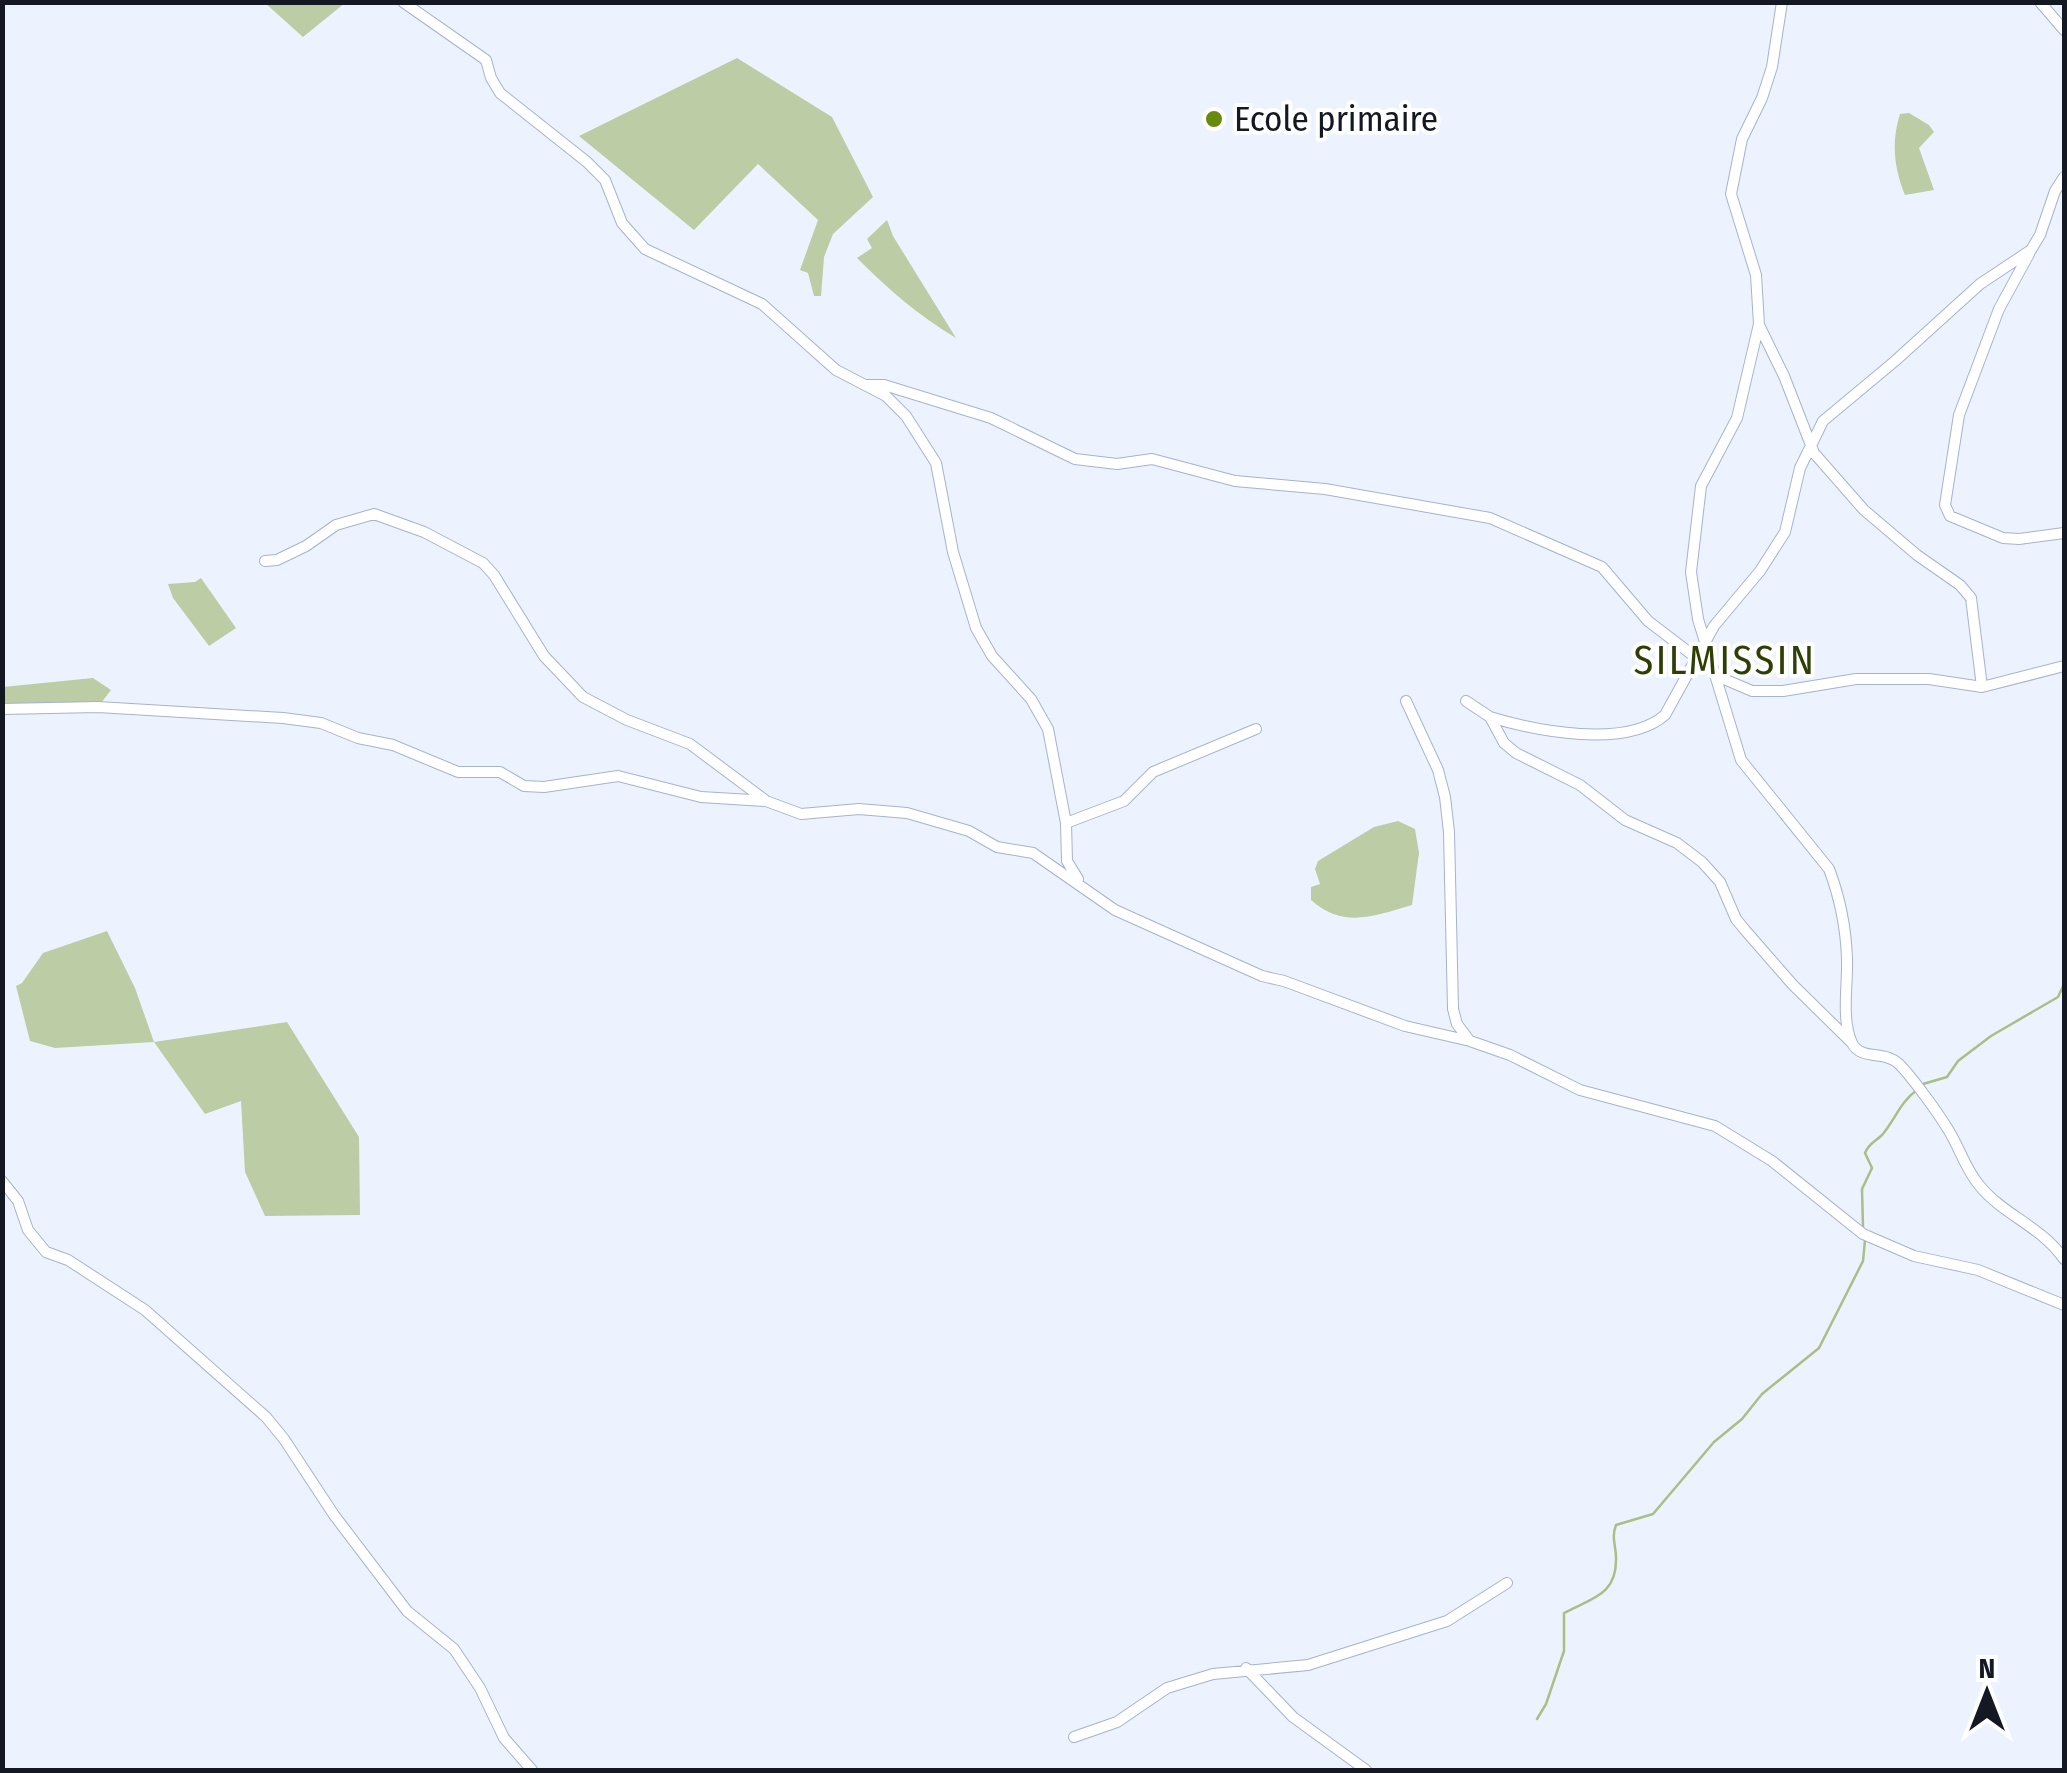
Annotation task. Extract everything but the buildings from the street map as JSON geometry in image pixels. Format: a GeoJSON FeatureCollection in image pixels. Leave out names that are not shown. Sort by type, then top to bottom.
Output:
{"type":"FeatureCollection","features":[{"type":"Feature","properties":{"kind":"street"},"geometry":{"type":"LineString","coordinates":[[403,2],[486,60],[500,93],[605,180],[622,223],[646,249],[762,304],[836,370],[867,385],[901,410],[936,464],[954,552],[976,628],[992,656],[1014,678],[1048,729],[1066,824],[1067,862],[1085,888]]}},
{"type":"Feature","properties":{"kind":"street"},"geometry":{"type":"LineString","coordinates":[[1782,2],[1772,67],[1742,139],[1731,194],[1753,260],[1758,324],[1737,418],[1701,486],[1691,572],[1698,619],[1742,760],[1829,869],[1837,890],[1846,938],[1852,1043]]}},
{"type":"Feature","properties":{"kind":"street"},"geometry":{"type":"LineString","coordinates":[[2040,2],[2064,30]]}},
{"type":"Feature","properties":{"kind":"street"},"geometry":{"type":"LineString","coordinates":[[2064,177],[2040,235],[2000,309],[1958,415],[1945,505],[1950,516],[2003,538],[2064,533]]}},
{"type":"Feature","properties":{"kind":"street"},"geometry":{"type":"LineString","coordinates":[[1466,701],[1490,718],[1558,732],[1634,730],[1658,722],[1671,708],[1706,642],[1786,532],[1800,468],[1831,412],[1895,361],[1980,284],[2031,250]]}},
{"type":"Feature","properties":{"kind":"street"},"geometry":{"type":"LineString","coordinates":[[1758,324],[1784,376],[1810,447],[1864,510],[1971,598],[1982,686]]}},
{"type":"Feature","properties":{"kind":"street"},"geometry":{"type":"LineString","coordinates":[[867,385],[884,385],[992,418],[1075,459],[1118,464],[1152,458],[1235,481],[1325,489],[1490,518],[1602,567],[1648,621],[1737,687],[1752,692],[1856,679],[1929,678],[1982,686],[2064,666]]}},
{"type":"Feature","properties":{"kind":"street"},"geometry":{"type":"LineString","coordinates":[[265,561],[277,560],[306,546],[336,524],[374,514],[391,518],[483,563],[544,656],[583,697],[627,720],[681,738],[766,801],[801,814],[859,809],[907,813],[968,831],[998,847],[1032,853],[1101,902],[1167,936],[1262,976],[1405,1026],[1510,1055],[1580,1090],[1716,1126],[1763,1154],[1862,1234],[1914,1256],[1978,1270],[2064,1306]]}},
{"type":"Feature","properties":{"kind":"street"},"geometry":{"type":"LineString","coordinates":[[1406,701],[1438,770],[1445,797],[1453,1009],[1457,1024],[1470,1041]]}},
{"type":"Feature","properties":{"kind":"street"},"geometry":{"type":"LineString","coordinates":[[4,709],[98,707],[283,718],[321,723],[358,738],[393,745],[458,772],[500,772],[524,786],[544,787],[618,776],[701,797],[766,801]]}},
{"type":"Feature","properties":{"kind":"street"},"geometry":{"type":"LineString","coordinates":[[1490,718],[1504,742],[1516,753],[1580,785],[1625,820],[1677,843],[1702,862],[1720,882],[1736,919],[1793,985],[1864,1054],[1889,1057],[1901,1066],[1949,1131],[1976,1182],[1998,1205],[2052,1242],[2064,1259]]}},
{"type":"Feature","properties":{"kind":"street"},"geometry":{"type":"LineString","coordinates":[[1066,824],[1124,801],[1153,772],[1256,729]]}},
{"type":"Feature","properties":{"kind":"street"},"geometry":{"type":"LineString","coordinates":[[2,1180],[18,1201],[28,1230],[46,1252],[68,1260],[145,1310],[266,1417],[407,1611],[454,1649],[480,1688],[504,1738],[532,1770]]}},
{"type":"Feature","properties":{"kind":"street"},"geometry":{"type":"LineString","coordinates":[[1074,1737],[1117,1722],[1167,1688],[1246,1668],[1308,1664],[1428,1628],[1465,1612],[1507,1583]]}},
{"type":"Feature","properties":{"kind":"street"},"geometry":{"type":"LineString","coordinates":[[1246,1668],[1293,1718],[1366,1770]]}},
{"type":"Feature","properties":{"kind":"green space"},"geometry":{"type":"Polygon","coordinates":[[[265,3],[345,3],[303,37],[265,3]]]}},
{"type":"Feature","properties":{"kind":"green space"},"geometry":{"type":"Polygon","coordinates":[[[737,58],[832,117],[873,197],[833,234],[824,257],[821,296],[814,296],[808,273],[800,270],[818,220],[758,164],[694,230],[579,136],[737,58]]]}},
{"type":"Feature","properties":{"kind":"green space"},"geometry":{"type":"Polygon","coordinates":[[[1909,113],[1934,132],[1919,148],[1934,190],[1905,195],[1895,145],[1900,114],[1909,113]]]}},
{"type":"Feature","properties":{"kind":"green space"},"geometry":{"type":"Polygon","coordinates":[[[887,220],[956,338],[904,301],[857,258],[872,248],[867,239],[887,220]]]}},
{"type":"Feature","properties":{"kind":"green space"},"geometry":{"type":"Polygon","coordinates":[[[201,578],[236,628],[209,646],[173,598],[168,584],[201,578]]]}},
{"type":"Feature","properties":{"kind":"green space"},"geometry":{"type":"Polygon","coordinates":[[[93,678],[111,690],[98,707],[3,709],[3,687],[93,678]]]}},
{"type":"Feature","properties":{"kind":"green space"},"geometry":{"type":"Polygon","coordinates":[[[1398,821],[1415,829],[1419,853],[1412,905],[1359,918],[1335,915],[1311,900],[1311,887],[1320,884],[1315,869],[1318,861],[1374,827],[1398,821]]]}},
{"type":"Feature","properties":{"kind":"green space"},"geometry":{"type":"Polygon","coordinates":[[[107,931],[135,988],[154,1042],[55,1048],[30,1041],[16,986],[43,953],[107,931]]]}},
{"type":"Feature","properties":{"kind":"green space"},"geometry":{"type":"Polygon","coordinates":[[[287,1022],[359,1137],[360,1215],[265,1216],[245,1172],[241,1101],[205,1114],[154,1042],[287,1022]]]}},
{"type":"Feature","properties":{"kind":"waterway"},"geometry":{"type":"LineString","coordinates":[[1923,1084],[1947,1077],[1958,1061],[1991,1036],[2058,997],[2064,984]]}},
{"type":"Feature","properties":{"kind":"waterway"},"geometry":{"type":"LineString","coordinates":[[1863,1227],[1862,1189],[1872,1168],[1865,1153],[1917,1090]]}},
{"type":"Feature","properties":{"kind":"waterway"},"geometry":{"type":"LineString","coordinates":[[1537,1719],[1564,1651],[1564,1613],[1601,1594],[1612,1580],[1616,1525],[1653,1514],[1714,1442],[1742,1419],[1762,1394],[1819,1348],[1863,1261],[1865,1240]]}},
{"type":"Feature","properties":{"kind":"place","name":"Ecole primaire"},"geometry":{"type":"Point","coordinates":[1214,119]}},
{"type":"Feature","properties":{"kind":"district","name":"SILMISSIN"},"geometry":{"type":"Point","coordinates":[1725,661]}}]}
